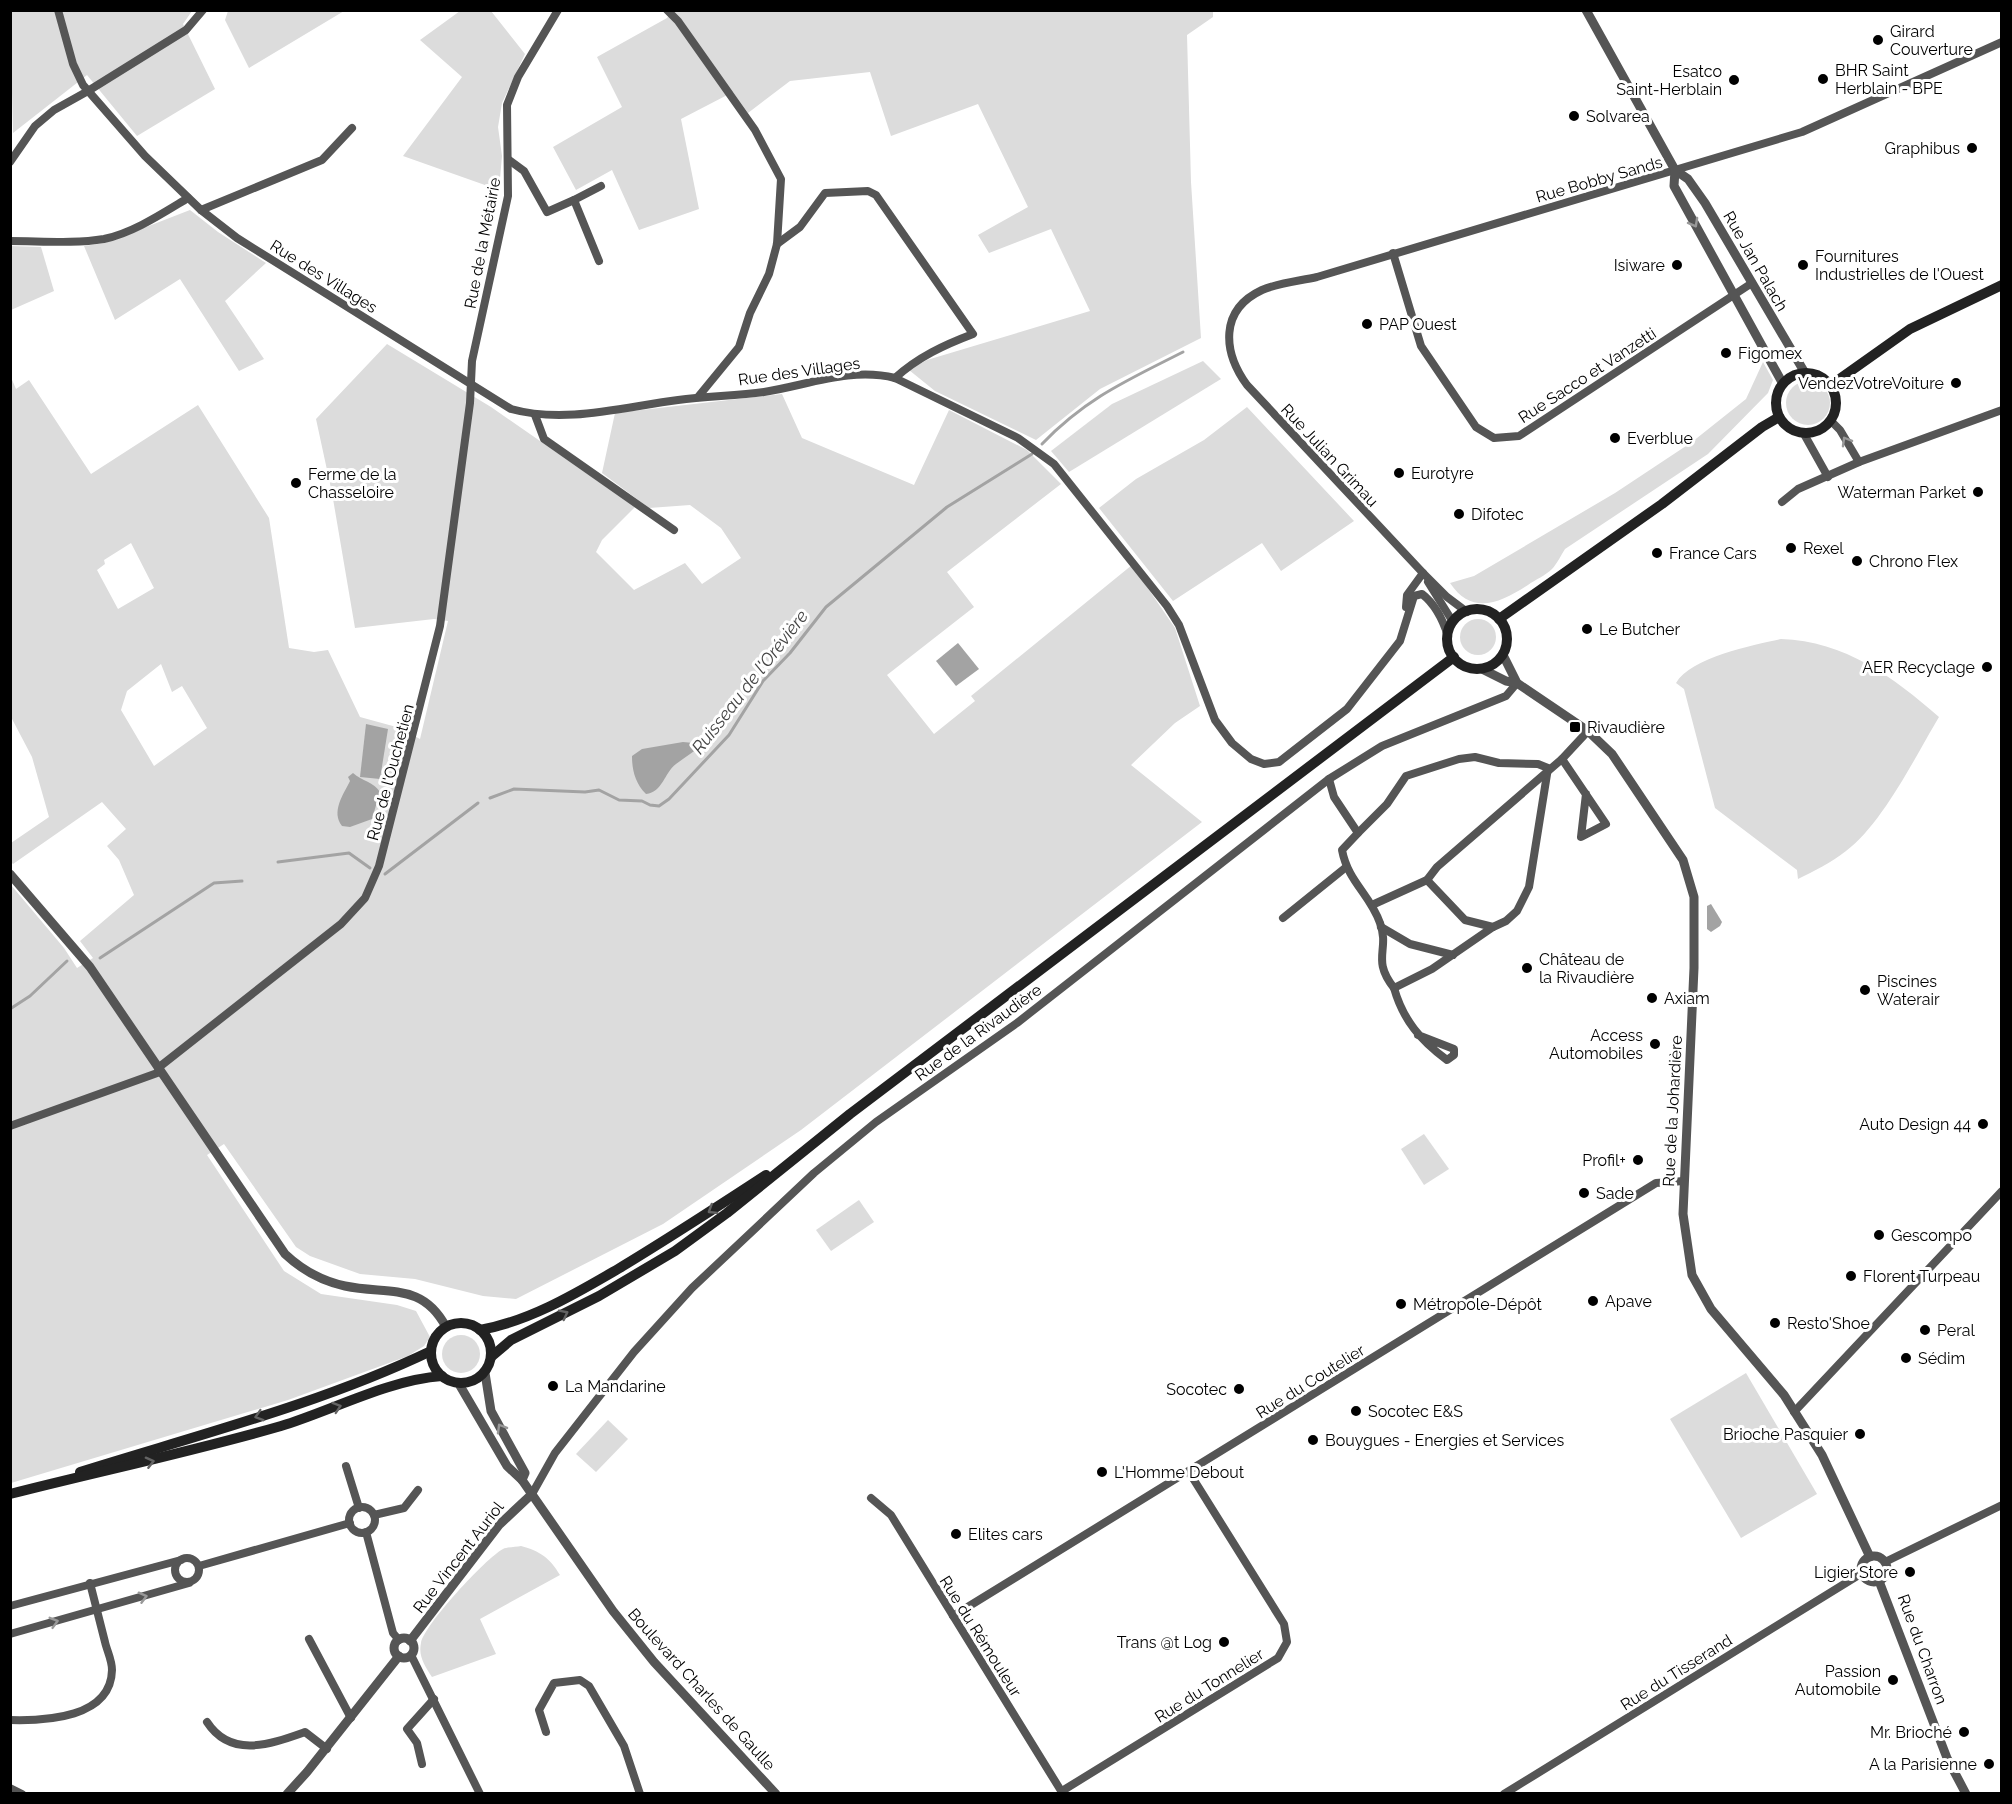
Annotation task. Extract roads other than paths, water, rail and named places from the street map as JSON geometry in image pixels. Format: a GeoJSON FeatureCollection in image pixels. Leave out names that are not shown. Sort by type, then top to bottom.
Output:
{"type":"FeatureCollection","features":[{"type":"Feature","properties":{"kind":"main road"},"geometry":{"type":"LineString","coordinates":[[1831,385],[1910,329],[2001,285]]}},
{"type":"Feature","properties":{"kind":"main road"},"geometry":{"type":"LineString","coordinates":[[1805,373],[1816,375],[1831,385],[1837,403],[1831,421],[1820,430],[1804,434],[1790,429],[1779,417],[1776,402],[1783,384],[1792,376],[1805,373]]}},
{"type":"Feature","properties":{"kind":"main road"},"geometry":{"type":"LineString","coordinates":[[1499,619],[1662,504],[1779,417]]}},
{"type":"Feature","properties":{"kind":"main road"},"geometry":{"type":"LineString","coordinates":[[1484,610],[1499,619],[1507,639],[1503,655],[1491,666],[1482,669],[1463,665],[1454,657],[1448,636],[1453,622],[1467,612],[1484,610]]}},
{"type":"Feature","properties":{"kind":"main road"},"geometry":{"type":"LineString","coordinates":[[491,1357],[489,1341],[480,1330],[468,1324],[446,1327],[435,1339],[431,1351],[433,1365],[442,1376],[459,1384],[477,1379],[484,1373],[491,1357],[511,1340],[599,1296],[675,1251],[736,1207],[813,1143],[1454,657]]}},
{"type":"Feature","properties":{"kind":"main road"},"geometry":{"type":"LineString","coordinates":[[480,1330],[509,1324],[551,1306],[594,1282],[710,1212],[813,1143]]}},
{"type":"Feature","properties":{"kind":"main road"},"geometry":{"type":"LineString","coordinates":[[52,1483],[338,1391],[381,1375],[431,1351]]}},
{"type":"Feature","properties":{"kind":"main road"},"geometry":{"type":"LineString","coordinates":[[10,1494],[182,1454],[284,1425],[397,1385],[442,1376]]}},
{"type":"Feature","properties":{"kind":"street","name":"Rue des Villages"},"geometry":{"type":"LineString","coordinates":[[58,10],[73,64],[88,91],[145,156],[201,210],[237,238],[511,409],[535,415],[564,416],[698,398],[763,392],[847,375],[878,374],[895,378],[1018,438],[1054,464],[1167,606],[1179,625],[1215,720],[1232,743],[1251,759],[1264,765],[1279,762],[1347,709],[1400,641],[1406,617]]}},
{"type":"Feature","properties":{"kind":"street"},"geometry":{"type":"LineString","coordinates":[[10,162],[35,126],[54,110],[186,30],[203,10]]}},
{"type":"Feature","properties":{"kind":"street","name":"Rue de la Métairie"},"geometry":{"type":"LineString","coordinates":[[471,385],[472,361],[508,196],[507,105],[518,78],[558,10]]}},
{"type":"Feature","properties":{"kind":"street"},"geometry":{"type":"LineString","coordinates":[[667,10],[678,21],[755,130],[781,179],[777,244],[769,273],[750,313],[739,347],[698,398]]}},
{"type":"Feature","properties":{"kind":"street","name":"Rue Jan Palach"},"geometry":{"type":"LineString","coordinates":[[1586,10],[1675,170],[1688,179],[1705,203],[1805,373]]}},
{"type":"Feature","properties":{"kind":"street","name":"Rue Bobby Sands"},"geometry":{"type":"LineString","coordinates":[[1228,349],[1230,326],[1241,305],[1261,290],[1393,254],[1802,132],[2001,42]]}},
{"type":"Feature","properties":{"kind":"street"},"geometry":{"type":"LineString","coordinates":[[201,210],[322,160],[352,128]]}},
{"type":"Feature","properties":{"kind":"street"},"geometry":{"type":"LineString","coordinates":[[509,160],[524,171],[547,212],[601,186]]}},
{"type":"Feature","properties":{"kind":"street","name":"Rue Jan Palach"},"geometry":{"type":"LineString","coordinates":[[1675,170],[1674,186],[1783,384]]}},
{"type":"Feature","properties":{"kind":"street"},"geometry":{"type":"LineString","coordinates":[[777,244],[800,227],[825,193],[868,190],[876,195],[973,334],[940,346],[895,378]]}},
{"type":"Feature","properties":{"kind":"street"},"geometry":{"type":"LineString","coordinates":[[10,241],[86,241],[107,238],[156,217],[189,198]]}},
{"type":"Feature","properties":{"kind":"street"},"geometry":{"type":"LineString","coordinates":[[574,200],[599,261]]}},
{"type":"Feature","properties":{"kind":"street","name":"Rue Sacco et Vanzetti"},"geometry":{"type":"LineString","coordinates":[[1393,254],[1421,346],[1476,427],[1494,438],[1519,436],[1752,283]]}},
{"type":"Feature","properties":{"kind":"street","name":"Rue Julian Grimau"},"geometry":{"type":"LineString","coordinates":[[1228,349],[1234,368],[1247,385],[1423,573],[1467,612]]}},
{"type":"Feature","properties":{"kind":"street","name":"Rue de l'Ouchetien"},"geometry":{"type":"LineString","coordinates":[[10,1126],[159,1070],[341,924],[365,898],[379,866],[440,626],[471,385]]}},
{"type":"Feature","properties":{"kind":"street"},"geometry":{"type":"LineString","coordinates":[[1782,502],[1798,489],[1859,462],[2001,410]]}},
{"type":"Feature","properties":{"kind":"street"},"geometry":{"type":"LineString","coordinates":[[535,415],[544,439],[674,530]]}},
{"type":"Feature","properties":{"kind":"street"},"geometry":{"type":"LineString","coordinates":[[1831,421],[1840,430],[1859,462]]}},
{"type":"Feature","properties":{"kind":"street"},"geometry":{"type":"LineString","coordinates":[[1804,434],[1828,477]]}},
{"type":"Feature","properties":{"kind":"street"},"geometry":{"type":"LineString","coordinates":[[1406,617],[1407,595],[1423,573]]}},
{"type":"Feature","properties":{"kind":"street","name":"Rue Julian Grimau"},"geometry":{"type":"LineString","coordinates":[[1423,573],[1453,622]]}},
{"type":"Feature","properties":{"kind":"street"},"geometry":{"type":"LineString","coordinates":[[1406,617],[1414,596],[1422,594],[1435,608],[1448,636]]}},
{"type":"Feature","properties":{"kind":"street","name":"Rue de la Johardière"},"geometry":{"type":"LineString","coordinates":[[1503,655],[1517,683]]}},
{"type":"Feature","properties":{"kind":"street","name":"Rue de la Johardière"},"geometry":{"type":"LineString","coordinates":[[1482,669],[1506,681],[1517,683],[1588,731],[1612,754],[1683,860],[1694,897],[1694,968],[1684,1181],[1684,1233],[1692,1275],[1711,1309],[1784,1395],[1840,1489],[1870,1557]]}},
{"type":"Feature","properties":{"kind":"street","name":"Rue de la Rivaudière"},"geometry":{"type":"LineString","coordinates":[[532,1494],[555,1453],[641,1343],[692,1288],[814,1173],[876,1122],[1017,1023],[1329,779],[1382,746],[1506,696],[1514,690],[1517,683]]}},
{"type":"Feature","properties":{"kind":"street"},"geometry":{"type":"LineString","coordinates":[[1372,905],[1427,880],[1437,867],[1548,768],[1562,759],[1588,731]]}},
{"type":"Feature","properties":{"kind":"street"},"geometry":{"type":"LineString","coordinates":[[1418,1035],[1402,1012],[1394,988],[1381,968],[1382,927],[1372,905],[1345,868],[1342,850],[1387,804],[1406,776],[1459,759],[1475,757],[1499,763],[1538,764],[1548,768]]}},
{"type":"Feature","properties":{"kind":"street"},"geometry":{"type":"LineString","coordinates":[[1562,759],[1586,794],[1606,824],[1581,837],[1586,794]]}},
{"type":"Feature","properties":{"kind":"street"},"geometry":{"type":"LineString","coordinates":[[1394,988],[1453,955],[1493,927],[1506,921],[1525,900],[1548,768]]}},
{"type":"Feature","properties":{"kind":"street"},"geometry":{"type":"LineString","coordinates":[[1329,779],[1334,797],[1358,833]]}},
{"type":"Feature","properties":{"kind":"street"},"geometry":{"type":"LineString","coordinates":[[1283,918],[1345,868]]}},
{"type":"Feature","properties":{"kind":"street"},"geometry":{"type":"LineString","coordinates":[[10,874],[90,967],[272,1238],[291,1259],[308,1272],[335,1284],[421,1298],[432,1306],[446,1327]]}},
{"type":"Feature","properties":{"kind":"street"},"geometry":{"type":"LineString","coordinates":[[1427,880],[1445,902],[1465,920],[1493,927]]}},
{"type":"Feature","properties":{"kind":"street"},"geometry":{"type":"LineString","coordinates":[[1382,927],[1410,944],[1453,955]]}},
{"type":"Feature","properties":{"kind":"street","name":"Rue du Coutelier"},"geometry":{"type":"LineString","coordinates":[[953,1616],[1656,1183],[1684,1181]]}},
{"type":"Feature","properties":{"kind":"street"},"geometry":{"type":"LineString","coordinates":[[1794,1412],[2001,1191]]}},
{"type":"Feature","properties":{"kind":"street"},"geometry":{"type":"LineString","coordinates":[[459,1384],[507,1466],[522,1480],[525,1473],[489,1404],[484,1373]]}},
{"type":"Feature","properties":{"kind":"street"},"geometry":{"type":"LineString","coordinates":[[346,1466],[359,1508]]}},
{"type":"Feature","properties":{"kind":"street","name":"Rue du Tonnelier"},"geometry":{"type":"LineString","coordinates":[[1062,1792],[1278,1658],[1287,1642],[1284,1624],[1189,1472]]}},
{"type":"Feature","properties":{"kind":"street","name":"Boulevard Charles de Gaulle"},"geometry":{"type":"LineString","coordinates":[[522,1480],[613,1611],[654,1662],[776,1794]]}},
{"type":"Feature","properties":{"kind":"street"},"geometry":{"type":"LineString","coordinates":[[374,1515],[404,1508],[418,1490]]}},
{"type":"Feature","properties":{"kind":"street","name":"Rue Vincent Auriol"},"geometry":{"type":"LineString","coordinates":[[410,1641],[499,1525],[532,1494]]}},
{"type":"Feature","properties":{"kind":"street","name":"Rue du Rémouleur"},"geometry":{"type":"LineString","coordinates":[[870,1498],[891,1515],[1062,1792]]}},
{"type":"Feature","properties":{"kind":"street"},"geometry":{"type":"LineString","coordinates":[[1885,1562],[2001,1505]]}},
{"type":"Feature","properties":{"kind":"street"},"geometry":{"type":"LineString","coordinates":[[359,1508],[369,1509],[374,1515],[373,1526],[366,1532],[356,1531],[350,1523],[351,1513],[359,1508]]}},
{"type":"Feature","properties":{"kind":"street"},"geometry":{"type":"LineString","coordinates":[[199,1566],[350,1523]]}},
{"type":"Feature","properties":{"kind":"street"},"geometry":{"type":"LineString","coordinates":[[366,1532],[393,1633],[399,1640],[410,1641],[414,1647],[411,1655],[406,1658],[399,1656],[394,1646],[399,1640]]}},
{"type":"Feature","properties":{"kind":"street"},"geometry":{"type":"LineString","coordinates":[[1870,1557],[1879,1557],[1885,1562],[1887,1571],[1879,1581],[1869,1581],[1862,1573],[1862,1565],[1870,1557]]}},
{"type":"Feature","properties":{"kind":"street"},"geometry":{"type":"LineString","coordinates":[[10,1606],[181,1560],[191,1559],[199,1566]]}},
{"type":"Feature","properties":{"kind":"street"},"geometry":{"type":"LineString","coordinates":[[181,1560],[176,1566],[176,1575],[181,1581],[189,1583]]}},
{"type":"Feature","properties":{"kind":"street"},"geometry":{"type":"LineString","coordinates":[[10,1634],[189,1583],[198,1577],[199,1566]]}},
{"type":"Feature","properties":{"kind":"street","name":"Rue du Tisserand"},"geometry":{"type":"LineString","coordinates":[[1504,1794],[1862,1573]]}},
{"type":"Feature","properties":{"kind":"street","name":"Rue du Charron"},"geometry":{"type":"LineString","coordinates":[[1879,1581],[1947,1758],[1966,1794]]}},
{"type":"Feature","properties":{"kind":"street"},"geometry":{"type":"LineString","coordinates":[[10,1720],[37,1719],[84,1710],[103,1694],[109,1683],[112,1666],[90,1584]]}},
{"type":"Feature","properties":{"kind":"street"},"geometry":{"type":"LineString","coordinates":[[309,1639],[351,1718]]}},
{"type":"Feature","properties":{"kind":"street"},"geometry":{"type":"LineString","coordinates":[[411,1655],[480,1794]]}},
{"type":"Feature","properties":{"kind":"street"},"geometry":{"type":"LineString","coordinates":[[287,1794],[327,1749],[399,1656]]}},
{"type":"Feature","properties":{"kind":"street"},"geometry":{"type":"LineString","coordinates":[[546,1732],[538,1710],[554,1683],[580,1680],[589,1686],[624,1746],[640,1793]]}},
{"type":"Feature","properties":{"kind":"street"},"geometry":{"type":"LineString","coordinates":[[422,1764],[417,1743],[407,1729],[434,1699]]}},
{"type":"Feature","properties":{"kind":"street"},"geometry":{"type":"LineString","coordinates":[[207,1722],[221,1738],[244,1747],[266,1745],[305,1732],[327,1749]]}},
{"type":"Feature","properties":{"kind":"street"},"geometry":{"type":"LineString","coordinates":[[10,1788],[22,1794]]}},
{"type":"Feature","properties":{"kind":"waterway","name":"Ruisseau de l'Orévière"},"geometry":{"type":"LineString","coordinates":[[1042,444],[1091,402],[1183,352]]}},
{"type":"Feature","properties":{"kind":"waterway","name":"Ruisseau de l'Orévière"},"geometry":{"type":"LineString","coordinates":[[490,798],[514,789],[585,792],[599,790],[619,800],[642,801],[659,806],[669,799],[729,735],[763,681],[790,653],[826,607],[947,507],[1032,454]]}},
{"type":"Feature","properties":{"kind":"waterway","name":"Ruisseau de l'Orévière"},"geometry":{"type":"LineString","coordinates":[[385,874],[478,803]]}},
{"type":"Feature","properties":{"kind":"waterway","name":"Ruisseau de l'Orévière"},"geometry":{"type":"LineString","coordinates":[[278,862],[349,853],[370,868]]}},
{"type":"Feature","properties":{"kind":"waterway","name":"Ruisseau de l'Orévière"},"geometry":{"type":"LineString","coordinates":[[100,958],[214,883],[242,881]]}},
{"type":"Feature","properties":{"kind":"waterway","name":"Ruisseau de l'Orévière"},"geometry":{"type":"LineString","coordinates":[[10,1009],[30,996],[67,961]]}},
{"type":"Feature","properties":{"kind":"place","name":"Girard Couverture"},"geometry":{"type":"Point","coordinates":[1878,40]}},
{"type":"Feature","properties":{"kind":"place","name":"BHR Saint Herblain - BPE"},"geometry":{"type":"Point","coordinates":[1823,79]}},
{"type":"Feature","properties":{"kind":"place","name":"Esatco Saint-Herblain"},"geometry":{"type":"Point","coordinates":[1734,80]}},
{"type":"Feature","properties":{"kind":"place","name":"Solvarea"},"geometry":{"type":"Point","coordinates":[1574,116]}},
{"type":"Feature","properties":{"kind":"place","name":"Graphibus"},"geometry":{"type":"Point","coordinates":[1972,148]}},
{"type":"Feature","properties":{"kind":"place","name":"Isiware"},"geometry":{"type":"Point","coordinates":[1677,265]}},
{"type":"Feature","properties":{"kind":"place","name":"Fournitures Industrielles de l'Ouest"},"geometry":{"type":"Point","coordinates":[1803,265]}},
{"type":"Feature","properties":{"kind":"place","name":"PAP Ouest"},"geometry":{"type":"Point","coordinates":[1367,324]}},
{"type":"Feature","properties":{"kind":"place","name":"Figomex"},"geometry":{"type":"Point","coordinates":[1726,353]}},
{"type":"Feature","properties":{"kind":"place","name":"VendezVotreVoiture"},"geometry":{"type":"Point","coordinates":[1956,383]}},
{"type":"Feature","properties":{"kind":"place","name":"Everblue"},"geometry":{"type":"Point","coordinates":[1615,438]}},
{"type":"Feature","properties":{"kind":"place","name":"Eurotyre"},"geometry":{"type":"Point","coordinates":[1399,473]}},
{"type":"Feature","properties":{"kind":"place","name":"Ferme de la Chasseloire"},"geometry":{"type":"Point","coordinates":[296,483]}},
{"type":"Feature","properties":{"kind":"place","name":"Waterman Parket"},"geometry":{"type":"Point","coordinates":[1978,492]}},
{"type":"Feature","properties":{"kind":"place","name":"Difotec"},"geometry":{"type":"Point","coordinates":[1459,514]}},
{"type":"Feature","properties":{"kind":"place","name":"Rexel"},"geometry":{"type":"Point","coordinates":[1791,548]}},
{"type":"Feature","properties":{"kind":"place","name":"France Cars"},"geometry":{"type":"Point","coordinates":[1657,553]}},
{"type":"Feature","properties":{"kind":"place","name":"Chrono Flex"},"geometry":{"type":"Point","coordinates":[1857,561]}},
{"type":"Feature","properties":{"kind":"place","name":"Le Butcher"},"geometry":{"type":"Point","coordinates":[1587,629]}},
{"type":"Feature","properties":{"kind":"place","name":"AER Recyclage"},"geometry":{"type":"Point","coordinates":[1987,667]}},
{"type":"Feature","properties":{"kind":"place","name":"Rivaudière"},"geometry":{"type":"Point","coordinates":[1575,727]}},
{"type":"Feature","properties":{"kind":"place","name":"Château de la Rivaudière"},"geometry":{"type":"Point","coordinates":[1527,968]}},
{"type":"Feature","properties":{"kind":"place","name":"Piscines Waterair"},"geometry":{"type":"Point","coordinates":[1865,990]}},
{"type":"Feature","properties":{"kind":"place","name":"Axiam"},"geometry":{"type":"Point","coordinates":[1652,998]}},
{"type":"Feature","properties":{"kind":"place","name":"Access Automobiles"},"geometry":{"type":"Point","coordinates":[1655,1044]}},
{"type":"Feature","properties":{"kind":"place","name":"Auto Design 44"},"geometry":{"type":"Point","coordinates":[1983,1124]}},
{"type":"Feature","properties":{"kind":"place","name":"Profil+"},"geometry":{"type":"Point","coordinates":[1638,1160]}},
{"type":"Feature","properties":{"kind":"place","name":"Sade"},"geometry":{"type":"Point","coordinates":[1584,1193]}},
{"type":"Feature","properties":{"kind":"place","name":"Gescompo"},"geometry":{"type":"Point","coordinates":[1879,1235]}},
{"type":"Feature","properties":{"kind":"place","name":"Florent Turpeau"},"geometry":{"type":"Point","coordinates":[1851,1276]}},
{"type":"Feature","properties":{"kind":"place","name":"Apave"},"geometry":{"type":"Point","coordinates":[1593,1301]}},
{"type":"Feature","properties":{"kind":"place","name":"Métropole-Dépôt"},"geometry":{"type":"Point","coordinates":[1401,1304]}},
{"type":"Feature","properties":{"kind":"place","name":"Resto'Shoe"},"geometry":{"type":"Point","coordinates":[1775,1323]}},
{"type":"Feature","properties":{"kind":"place","name":"Peral"},"geometry":{"type":"Point","coordinates":[1925,1330]}},
{"type":"Feature","properties":{"kind":"place","name":"Sédim"},"geometry":{"type":"Point","coordinates":[1906,1358]}},
{"type":"Feature","properties":{"kind":"place","name":"La Mandarine"},"geometry":{"type":"Point","coordinates":[553,1386]}},
{"type":"Feature","properties":{"kind":"place","name":"Socotec"},"geometry":{"type":"Point","coordinates":[1239,1389]}},
{"type":"Feature","properties":{"kind":"place","name":"Socotec E&S"},"geometry":{"type":"Point","coordinates":[1356,1411]}},
{"type":"Feature","properties":{"kind":"place","name":"Brioche Pasquier"},"geometry":{"type":"Point","coordinates":[1860,1434]}},
{"type":"Feature","properties":{"kind":"place","name":"Bouygues - Energies et Services"},"geometry":{"type":"Point","coordinates":[1313,1440]}},
{"type":"Feature","properties":{"kind":"place","name":"L'Homme Debout"},"geometry":{"type":"Point","coordinates":[1102,1472]}},
{"type":"Feature","properties":{"kind":"place","name":"Elites cars"},"geometry":{"type":"Point","coordinates":[956,1534]}},
{"type":"Feature","properties":{"kind":"place","name":"Ligier Store"},"geometry":{"type":"Point","coordinates":[1910,1572]}},
{"type":"Feature","properties":{"kind":"place","name":"Trans @t Log"},"geometry":{"type":"Point","coordinates":[1224,1642]}},
{"type":"Feature","properties":{"kind":"place","name":"Passion Automobile"},"geometry":{"type":"Point","coordinates":[1893,1680]}},
{"type":"Feature","properties":{"kind":"place","name":"Mr. Brioché"},"geometry":{"type":"Point","coordinates":[1964,1732]}},
{"type":"Feature","properties":{"kind":"place","name":"A la Parisienne"},"geometry":{"type":"Point","coordinates":[1989,1764]}}]}
